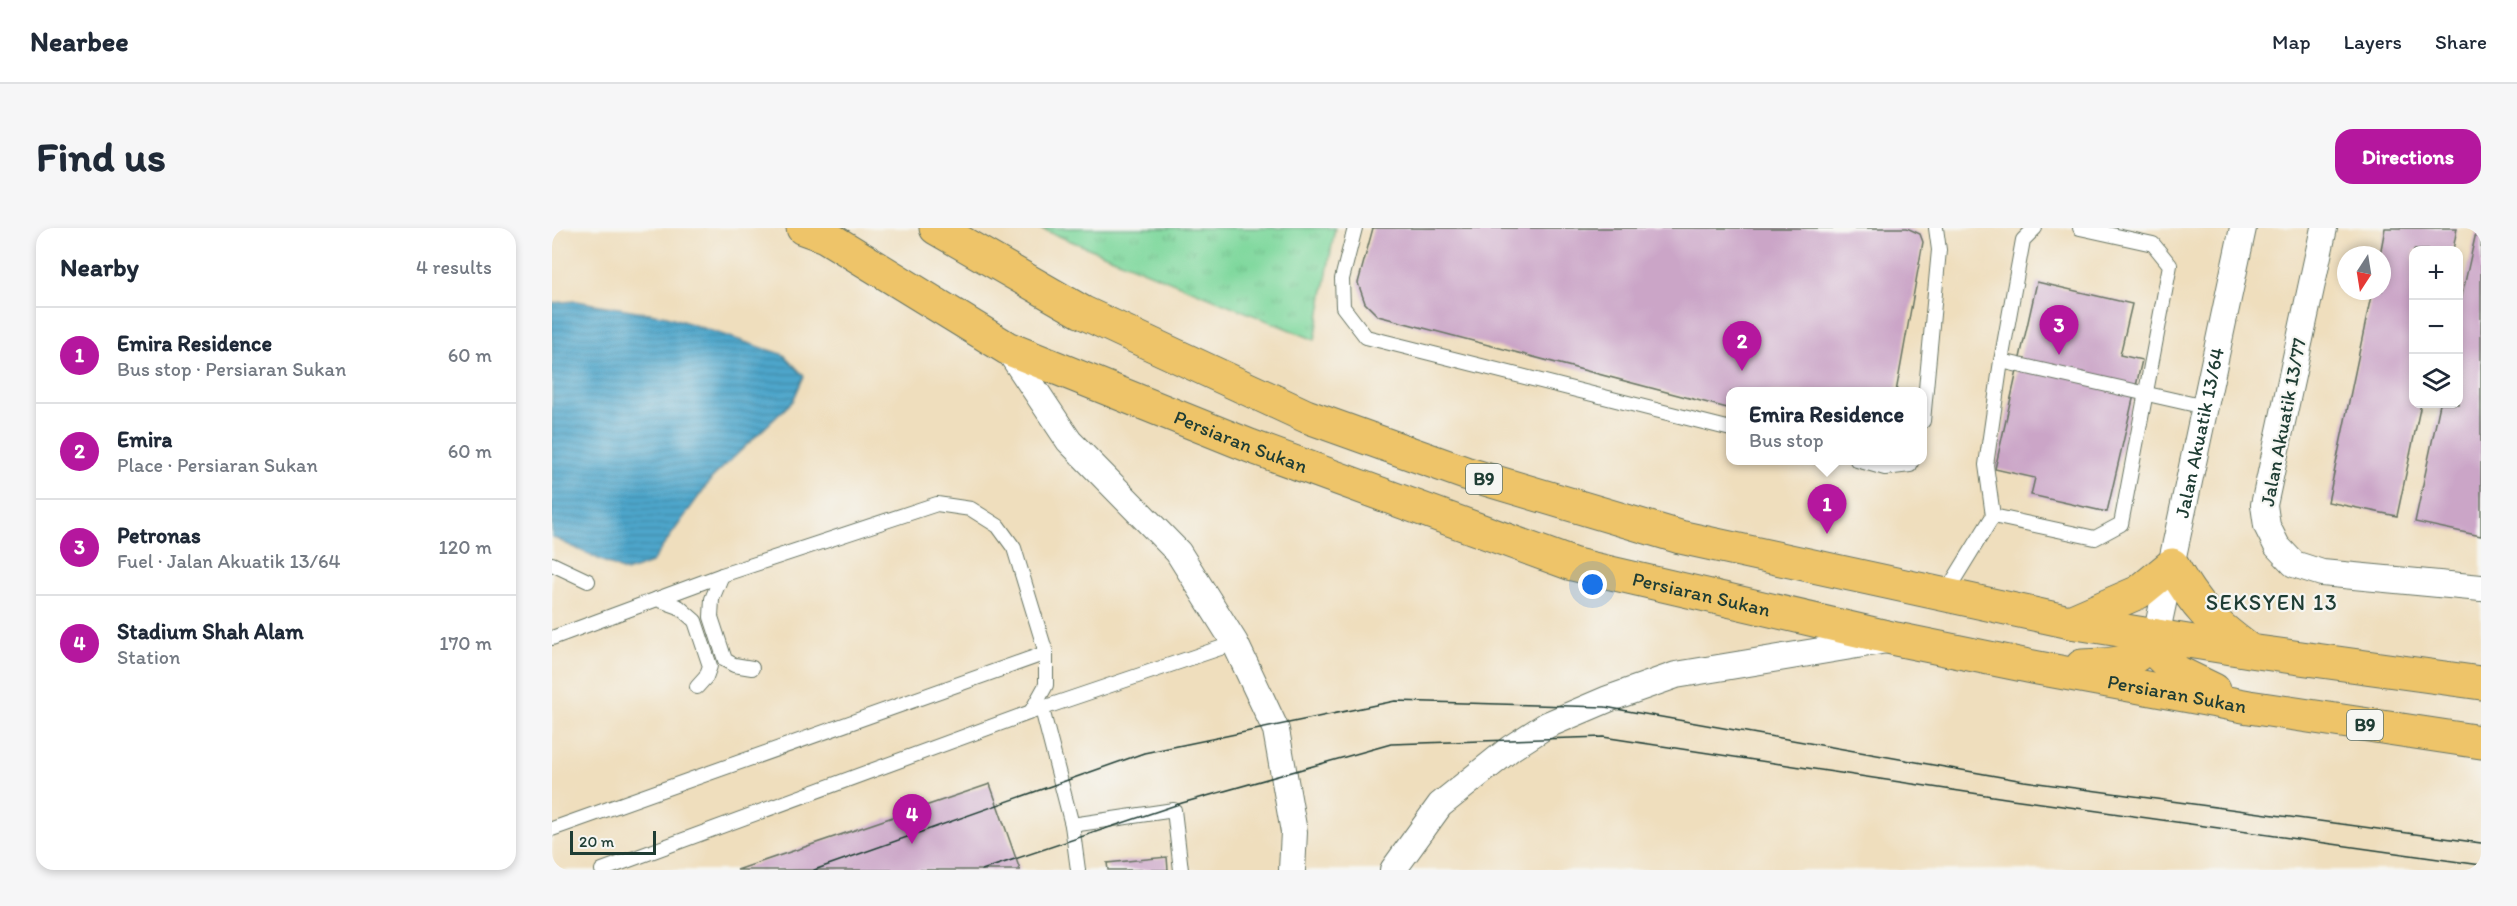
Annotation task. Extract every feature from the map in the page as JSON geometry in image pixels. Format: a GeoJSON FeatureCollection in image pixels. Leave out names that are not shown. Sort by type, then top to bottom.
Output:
{"type":"FeatureCollection","features":[{"type":"Feature","properties":{"kind":"main road","name":"B9"},"geometry":{"type":"LineString","coordinates":[[936,228],[1082,312],[1306,416],[1465,473],[1680,537],[2070,622],[2250,651],[2481,683]]}},
{"type":"Feature","properties":{"kind":"main road","name":"Persiaran Sukan"},"geometry":{"type":"LineString","coordinates":[[815,231],[1007,348],[1250,446],[1572,564],[1896,639],[2038,668],[2249,707],[2481,742]]}},
{"type":"Feature","properties":{"kind":"main road"},"geometry":{"type":"LineString","coordinates":[[2070,622],[2139,592],[2172,565],[2190,596],[2204,614],[2250,651]]}},
{"type":"Feature","properties":{"kind":"main road"},"geometry":{"type":"LineString","coordinates":[[2038,668],[2121,664],[2142,654],[2156,636]]}},
{"type":"Feature","properties":{"kind":"main road"},"geometry":{"type":"LineString","coordinates":[[2156,636],[2159,655],[2177,672],[2249,707]]}},
{"type":"Feature","properties":{"kind":"street","name":"Jalan Akuatik 13/64"},"geometry":{"type":"LineString","coordinates":[[2156,636],[2243,228]]}},
{"type":"Feature","properties":{"kind":"street","name":"Jalan Akuatik 13/77"},"geometry":{"type":"LineString","coordinates":[[2324,228],[2264,505],[2267,526],[2277,546],[2294,564],[2322,573],[2481,588]]}},
{"type":"Feature","properties":{"kind":"street"},"geometry":{"type":"LineString","coordinates":[[1007,348],[1069,441],[1178,552],[1235,643],[1275,730],[1294,832],[1292,870]]}},
{"type":"Feature","properties":{"kind":"street"},"geometry":{"type":"LineString","coordinates":[[1393,870],[1440,805],[1511,748],[1547,725],[1608,699],[1676,675],[1896,639]]}},
{"type":"Feature","properties":{"kind":"lane"},"geometry":{"type":"LineString","coordinates":[[1355,228],[1342,279],[1343,307],[1366,337],[1726,428]]}},
{"type":"Feature","properties":{"kind":"lane"},"geometry":{"type":"LineString","coordinates":[[1926,387],[1939,250],[1936,228]]}},
{"type":"Feature","properties":{"kind":"lane"},"geometry":{"type":"LineString","coordinates":[[1945,595],[1993,516],[1986,465],[2001,361],[2023,240],[2035,228]]}},
{"type":"Feature","properties":{"kind":"lane"},"geometry":{"type":"LineString","coordinates":[[1993,516],[2095,538],[2121,524],[2170,265],[2153,244],[2080,228]]}},
{"type":"Feature","properties":{"kind":"lane"},"geometry":{"type":"LineString","coordinates":[[2001,361],[2205,407]]}},
{"type":"Feature","properties":{"kind":"lane"},"geometry":{"type":"LineString","coordinates":[[1874,465],[1885,468],[1910,465]]}},
{"type":"Feature","properties":{"kind":"lane"},"geometry":{"type":"LineString","coordinates":[[552,638],[723,575],[937,504],[971,509],[998,526],[1014,548],[1046,653],[1046,685],[1037,710],[1072,825],[1078,870]]}},
{"type":"Feature","properties":{"kind":"lane"},"geometry":{"type":"LineString","coordinates":[[552,564],[588,581]]}},
{"type":"Feature","properties":{"kind":"lane"},"geometry":{"type":"LineString","coordinates":[[723,575],[712,599],[711,617],[725,660],[734,665],[752,668]]}},
{"type":"Feature","properties":{"kind":"lane"},"geometry":{"type":"LineString","coordinates":[[657,599],[679,607],[695,621],[710,666],[706,677],[697,687]]}},
{"type":"Feature","properties":{"kind":"lane"},"geometry":{"type":"LineString","coordinates":[[602,870],[1037,710],[1235,643]]}},
{"type":"Feature","properties":{"kind":"lane"},"geometry":{"type":"LineString","coordinates":[[552,829],[1046,653]]}},
{"type":"Feature","properties":{"kind":"lane"},"geometry":{"type":"LineString","coordinates":[[1072,825],[1174,810],[1181,870]]}},
{"type":"Feature","properties":{"kind":"green space"},"geometry":{"type":"Polygon","coordinates":[[[1039,228],[1335,228],[1315,340],[1039,228]]]}},
{"type":"Feature","properties":{"kind":"water"},"geometry":{"type":"Polygon","coordinates":[[[576,301],[667,316],[784,355],[804,376],[793,401],[712,478],[651,563],[626,572],[552,537],[552,303],[576,301]]]}},
{"type":"Feature","properties":{"kind":"building"},"geometry":{"type":"Polygon","coordinates":[[[1373,228],[1907,228],[1920,234],[1923,242],[1897,387],[1726,387],[1726,408],[1378,316],[1365,303],[1358,283],[1373,228]]]}},
{"type":"Feature","properties":{"kind":"building"},"geometry":{"type":"Polygon","coordinates":[[[2385,228],[2457,228],[2454,246],[2409,246],[2409,408],[2420,408],[2397,516],[2328,502],[2370,300],[2391,300],[2391,246],[2382,246],[2385,228]]]}},
{"type":"Feature","properties":{"kind":"building"},"geometry":{"type":"Polygon","coordinates":[[[2477,228],[2481,228],[2481,536],[2415,522],[2439,408],[2463,408],[2463,291],[2477,228]]]}},
{"type":"Feature","properties":{"kind":"building"},"geometry":{"type":"Polygon","coordinates":[[[2037,282],[2132,304],[2120,355],[2142,360],[2107,512],[2031,495],[2035,478],[1995,469],[2037,282]]]}},
{"type":"Feature","properties":{"kind":"building"},"geometry":{"type":"Polygon","coordinates":[[[990,784],[1020,870],[737,870],[990,784]]]}},
{"type":"Feature","properties":{"kind":"building"},"geometry":{"type":"Polygon","coordinates":[[[1167,857],[1168,870],[1108,870],[1107,863],[1167,857]]]}},
{"type":"Feature","properties":{"kind":"tram line"},"geometry":{"type":"LineString","coordinates":[[814,870],[1144,753],[1395,701],[1605,707],[2024,781],[2481,843]]}},
{"type":"Feature","properties":{"kind":"tram line"},"geometry":{"type":"LineString","coordinates":[[982,870],[1182,803],[1391,744],[1603,737],[2012,799],[2481,865]]}},
{"type":"Feature","properties":{"kind":"place","name":"Petronas"},"geometry":{"type":"Point","coordinates":[2059,355]}},
{"type":"Feature","properties":{"kind":"place","name":"Emira"},"geometry":{"type":"Point","coordinates":[1742,371]}},
{"type":"Feature","properties":{"kind":"place","name":"Emira Residence"},"geometry":{"type":"Point","coordinates":[1827,534]}},
{"type":"Feature","properties":{"kind":"place","name":"Stadium Shah Alam"},"geometry":{"type":"Point","coordinates":[912,844]}},
{"type":"Feature","properties":{"kind":"district","name":"SEKSYEN 13"},"geometry":{"type":"Point","coordinates":[2272,602]}}]}
